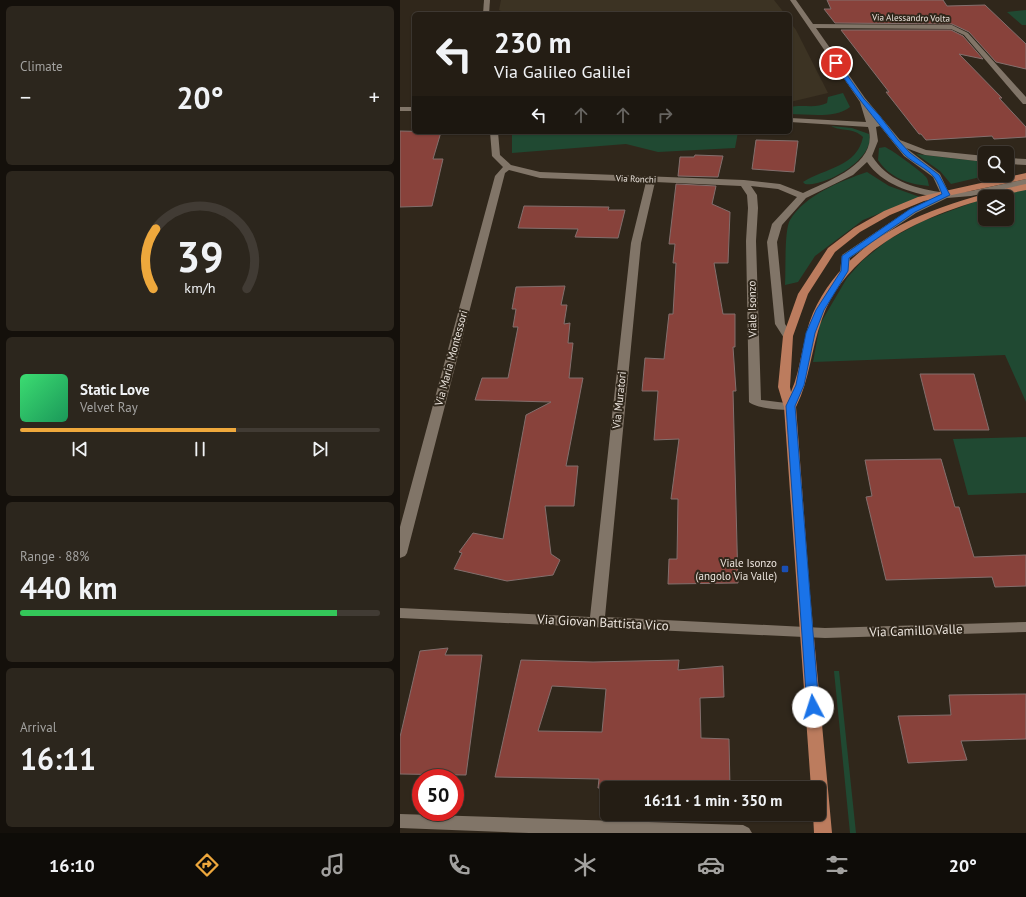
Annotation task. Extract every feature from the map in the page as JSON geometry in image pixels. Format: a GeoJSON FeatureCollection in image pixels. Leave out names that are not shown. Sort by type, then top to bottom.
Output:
{"type":"FeatureCollection","features":[{"type":"Feature","properties":{"kind":"main road"},"geometry":{"type":"LineString","coordinates":[[823,833],[790,406],[784,387],[788,336],[803,294],[831,250],[857,230],[887,214],[945,191],[1026,176]]}},
{"type":"Feature","properties":{"kind":"main road"},"geometry":{"type":"LineString","coordinates":[[790,406],[800,385],[813,327],[820,310],[845,271],[871,248],[892,233],[937,212],[961,202],[1026,187]]}},
{"type":"Feature","properties":{"kind":"street"},"geometry":{"type":"LineString","coordinates":[[486,12],[487,0]]}},
{"type":"Feature","properties":{"kind":"street"},"geometry":{"type":"LineString","coordinates":[[793,0],[862,100],[877,116],[907,154],[937,176],[945,191]]}},
{"type":"Feature","properties":{"kind":"street","name":"Via Alessandro Volta"},"geometry":{"type":"LineString","coordinates":[[811,26],[952,27],[966,34],[1026,102]]}},
{"type":"Feature","properties":{"kind":"street"},"geometry":{"type":"LineString","coordinates":[[788,336],[780,324],[772,242],[777,224],[803,196],[850,173],[868,156],[875,144],[875,134],[862,100]]}},
{"type":"Feature","properties":{"kind":"street"},"geometry":{"type":"LineString","coordinates":[[400,109],[412,109]]}},
{"type":"Feature","properties":{"kind":"street"},"geometry":{"type":"LineString","coordinates":[[812,121],[877,116]]}},
{"type":"Feature","properties":{"kind":"street"},"geometry":{"type":"LineString","coordinates":[[792,120],[882,124]]}},
{"type":"Feature","properties":{"kind":"street"},"geometry":{"type":"LineString","coordinates":[[494,134],[496,156],[508,167]]}},
{"type":"Feature","properties":{"kind":"street"},"geometry":{"type":"LineString","coordinates":[[896,141],[925,152],[978,159]]}},
{"type":"Feature","properties":{"kind":"street"},"geometry":{"type":"LineString","coordinates":[[868,156],[875,168],[883,175],[927,192],[945,191],[962,195],[1026,182]]}},
{"type":"Feature","properties":{"kind":"street"},"geometry":{"type":"LineString","coordinates":[[1014,161],[1026,162]]}},
{"type":"Feature","properties":{"kind":"street","name":"Via Ronchi"},"geometry":{"type":"LineString","coordinates":[[508,167],[540,175],[744,183],[780,187],[803,196]]}},
{"type":"Feature","properties":{"kind":"street","name":"Via Maria Montessori"},"geometry":{"type":"LineString","coordinates":[[400,553],[499,176],[502,171],[508,167]]}},
{"type":"Feature","properties":{"kind":"street","name":"Via Muratori"},"geometry":{"type":"LineString","coordinates":[[597,622],[636,243],[652,180]]}},
{"type":"Feature","properties":{"kind":"street","name":"Viale Isonzo"},"geometry":{"type":"LineString","coordinates":[[744,183],[752,195],[753,208],[751,241],[755,402],[770,405],[790,406]]}},
{"type":"Feature","properties":{"kind":"street"},"geometry":{"type":"LineString","coordinates":[[845,271],[845,257],[945,191]]}},
{"type":"Feature","properties":{"kind":"street","name":"Via Giovan Battista Vico"},"geometry":{"type":"LineString","coordinates":[[401,617],[597,622],[807,632]]}},
{"type":"Feature","properties":{"kind":"street","name":"Via Camillo Valle"},"geometry":{"type":"LineString","coordinates":[[807,632],[1026,627]]}},
{"type":"Feature","properties":{"kind":"street"},"geometry":{"type":"LineString","coordinates":[[400,821],[744,833]]}},
{"type":"Feature","properties":{"kind":"shaded area"},"geometry":{"type":"Polygon","coordinates":[[[501,0],[774,0],[783,12],[504,12],[499,10],[501,0]]]}},
{"type":"Feature","properties":{"kind":"shaded area"},"geometry":{"type":"Polygon","coordinates":[[[792,25],[796,30],[828,93],[792,102],[792,25]]]}},
{"type":"Feature","properties":{"kind":"green space"},"geometry":{"type":"Polygon","coordinates":[[[1026,10],[1026,25],[1022,25],[1007,12],[1026,10]]]}},
{"type":"Feature","properties":{"kind":"green space"},"geometry":{"type":"Polygon","coordinates":[[[843,93],[850,107],[837,113],[821,115],[792,114],[792,107],[822,105],[827,103],[828,97],[843,93]]]}},
{"type":"Feature","properties":{"kind":"green space"},"geometry":{"type":"Polygon","coordinates":[[[831,126],[852,128],[869,134],[869,143],[865,152],[848,169],[836,176],[814,184],[805,184],[803,182],[847,161],[860,147],[863,137],[859,134],[831,126]]]}},
{"type":"Feature","properties":{"kind":"green space"},"geometry":{"type":"Polygon","coordinates":[[[512,134],[738,134],[735,148],[658,152],[626,144],[512,153],[512,134]]]}},
{"type":"Feature","properties":{"kind":"green space"},"geometry":{"type":"Polygon","coordinates":[[[885,147],[900,156],[923,174],[927,179],[929,186],[907,182],[894,176],[888,171],[878,160],[879,148],[885,147]]]}},
{"type":"Feature","properties":{"kind":"green space"},"geometry":{"type":"Polygon","coordinates":[[[916,154],[978,161],[978,178],[951,184],[940,171],[916,154]]]}},
{"type":"Feature","properties":{"kind":"green space"},"geometry":{"type":"Polygon","coordinates":[[[867,172],[889,186],[920,197],[863,220],[815,256],[798,282],[785,285],[786,242],[790,220],[805,203],[814,196],[846,180],[867,172]]]}},
{"type":"Feature","properties":{"kind":"green space"},"geometry":{"type":"Polygon","coordinates":[[[1026,189],[1026,402],[1005,355],[813,362],[820,324],[847,278],[862,261],[888,240],[923,221],[978,201],[978,226],[1014,226],[1014,192],[1026,189]]]}},
{"type":"Feature","properties":{"kind":"green space"},"geometry":{"type":"Polygon","coordinates":[[[1026,437],[1026,493],[968,495],[953,439],[1026,437]]]}},
{"type":"Feature","properties":{"kind":"green space"},"geometry":{"type":"Polygon","coordinates":[[[834,671],[839,671],[856,833],[850,833],[834,671]]]}},
{"type":"Feature","properties":{"kind":"building"},"geometry":{"type":"Polygon","coordinates":[[[827,0],[943,0],[947,6],[985,5],[1026,44],[1026,69],[996,62],[969,32],[952,24],[835,23],[824,9],[831,9],[827,0]]]}},
{"type":"Feature","properties":{"kind":"building"},"geometry":{"type":"Polygon","coordinates":[[[841,30],[951,30],[963,36],[983,59],[959,54],[1002,98],[999,98],[1026,127],[1026,137],[994,139],[992,136],[926,140],[921,134],[919,134],[886,92],[889,92],[841,30]]]}},
{"type":"Feature","properties":{"kind":"building"},"geometry":{"type":"Polygon","coordinates":[[[400,131],[412,131],[412,134],[440,134],[433,159],[443,159],[432,206],[400,207],[400,131]]]}},
{"type":"Feature","properties":{"kind":"building"},"geometry":{"type":"Polygon","coordinates":[[[756,140],[798,141],[794,172],[752,169],[756,140]]]}},
{"type":"Feature","properties":{"kind":"building"},"geometry":{"type":"Polygon","coordinates":[[[695,155],[723,156],[718,177],[678,176],[680,157],[694,157],[695,155]]]}},
{"type":"Feature","properties":{"kind":"building"},"geometry":{"type":"Polygon","coordinates":[[[676,184],[716,186],[712,204],[730,212],[728,263],[714,263],[723,314],[735,314],[735,347],[733,347],[736,391],[733,391],[738,583],[668,584],[669,559],[677,559],[678,499],[671,499],[679,439],[654,440],[658,391],[642,391],[645,358],[664,359],[669,314],[673,314],[676,263],[673,263],[675,244],[669,244],[676,184]]]}},
{"type":"Feature","properties":{"kind":"building"},"geometry":{"type":"Polygon","coordinates":[[[524,206],[609,207],[608,210],[625,210],[618,238],[575,237],[578,229],[518,228],[524,206]]]}},
{"type":"Feature","properties":{"kind":"building"},"geometry":{"type":"Polygon","coordinates":[[[565,286],[561,305],[567,305],[564,324],[570,323],[568,343],[573,343],[569,378],[583,378],[566,466],[578,466],[574,506],[545,506],[551,554],[560,560],[553,575],[507,581],[454,569],[462,553],[459,552],[473,533],[503,539],[526,415],[551,402],[475,400],[482,378],[508,378],[518,327],[513,327],[516,309],[512,309],[516,287],[565,286]]]}},
{"type":"Feature","properties":{"kind":"building"},"geometry":{"type":"Polygon","coordinates":[[[920,374],[974,374],[989,430],[934,430],[920,374]]]}},
{"type":"Feature","properties":{"kind":"building"},"geometry":{"type":"Polygon","coordinates":[[[941,459],[955,507],[959,507],[974,557],[1026,555],[1026,586],[995,587],[992,577],[886,580],[866,497],[872,496],[865,460],[941,459]]]}},
{"type":"Feature","properties":{"kind":"building"},"geometry":{"type":"Polygon","coordinates":[[[448,648],[445,655],[482,655],[466,775],[464,775],[464,769],[412,769],[412,774],[400,774],[400,737],[420,651],[448,648]]]}},
{"type":"Feature","properties":{"kind":"building"},"geometry":{"type":"Polygon","coordinates":[[[521,660],[593,662],[679,660],[678,670],[723,666],[724,697],[700,698],[701,738],[729,739],[730,781],[600,781],[600,788],[598,788],[599,779],[495,777],[521,660]],[[552,686],[538,731],[602,732],[606,689],[552,686]]]}},
{"type":"Feature","properties":{"kind":"building"},"geometry":{"type":"Polygon","coordinates":[[[1026,694],[1026,739],[961,741],[967,760],[908,763],[898,716],[951,715],[949,695],[1026,694]]]}},
{"type":"Feature","properties":{"kind":"place","name":"Viale Isonzo (angolo Via Valle)"},"geometry":{"type":"Point","coordinates":[785,569]}},
{"type":"Feature","properties":{"kind":"route"},"geometry":{"type":"LineString","coordinates":[[813,707],[803,594],[790,406],[800,385],[810,333],[820,310],[835,284],[845,271],[845,257],[913,211],[946,195],[937,176],[907,154],[877,116],[862,100],[836,63]]}}]}
